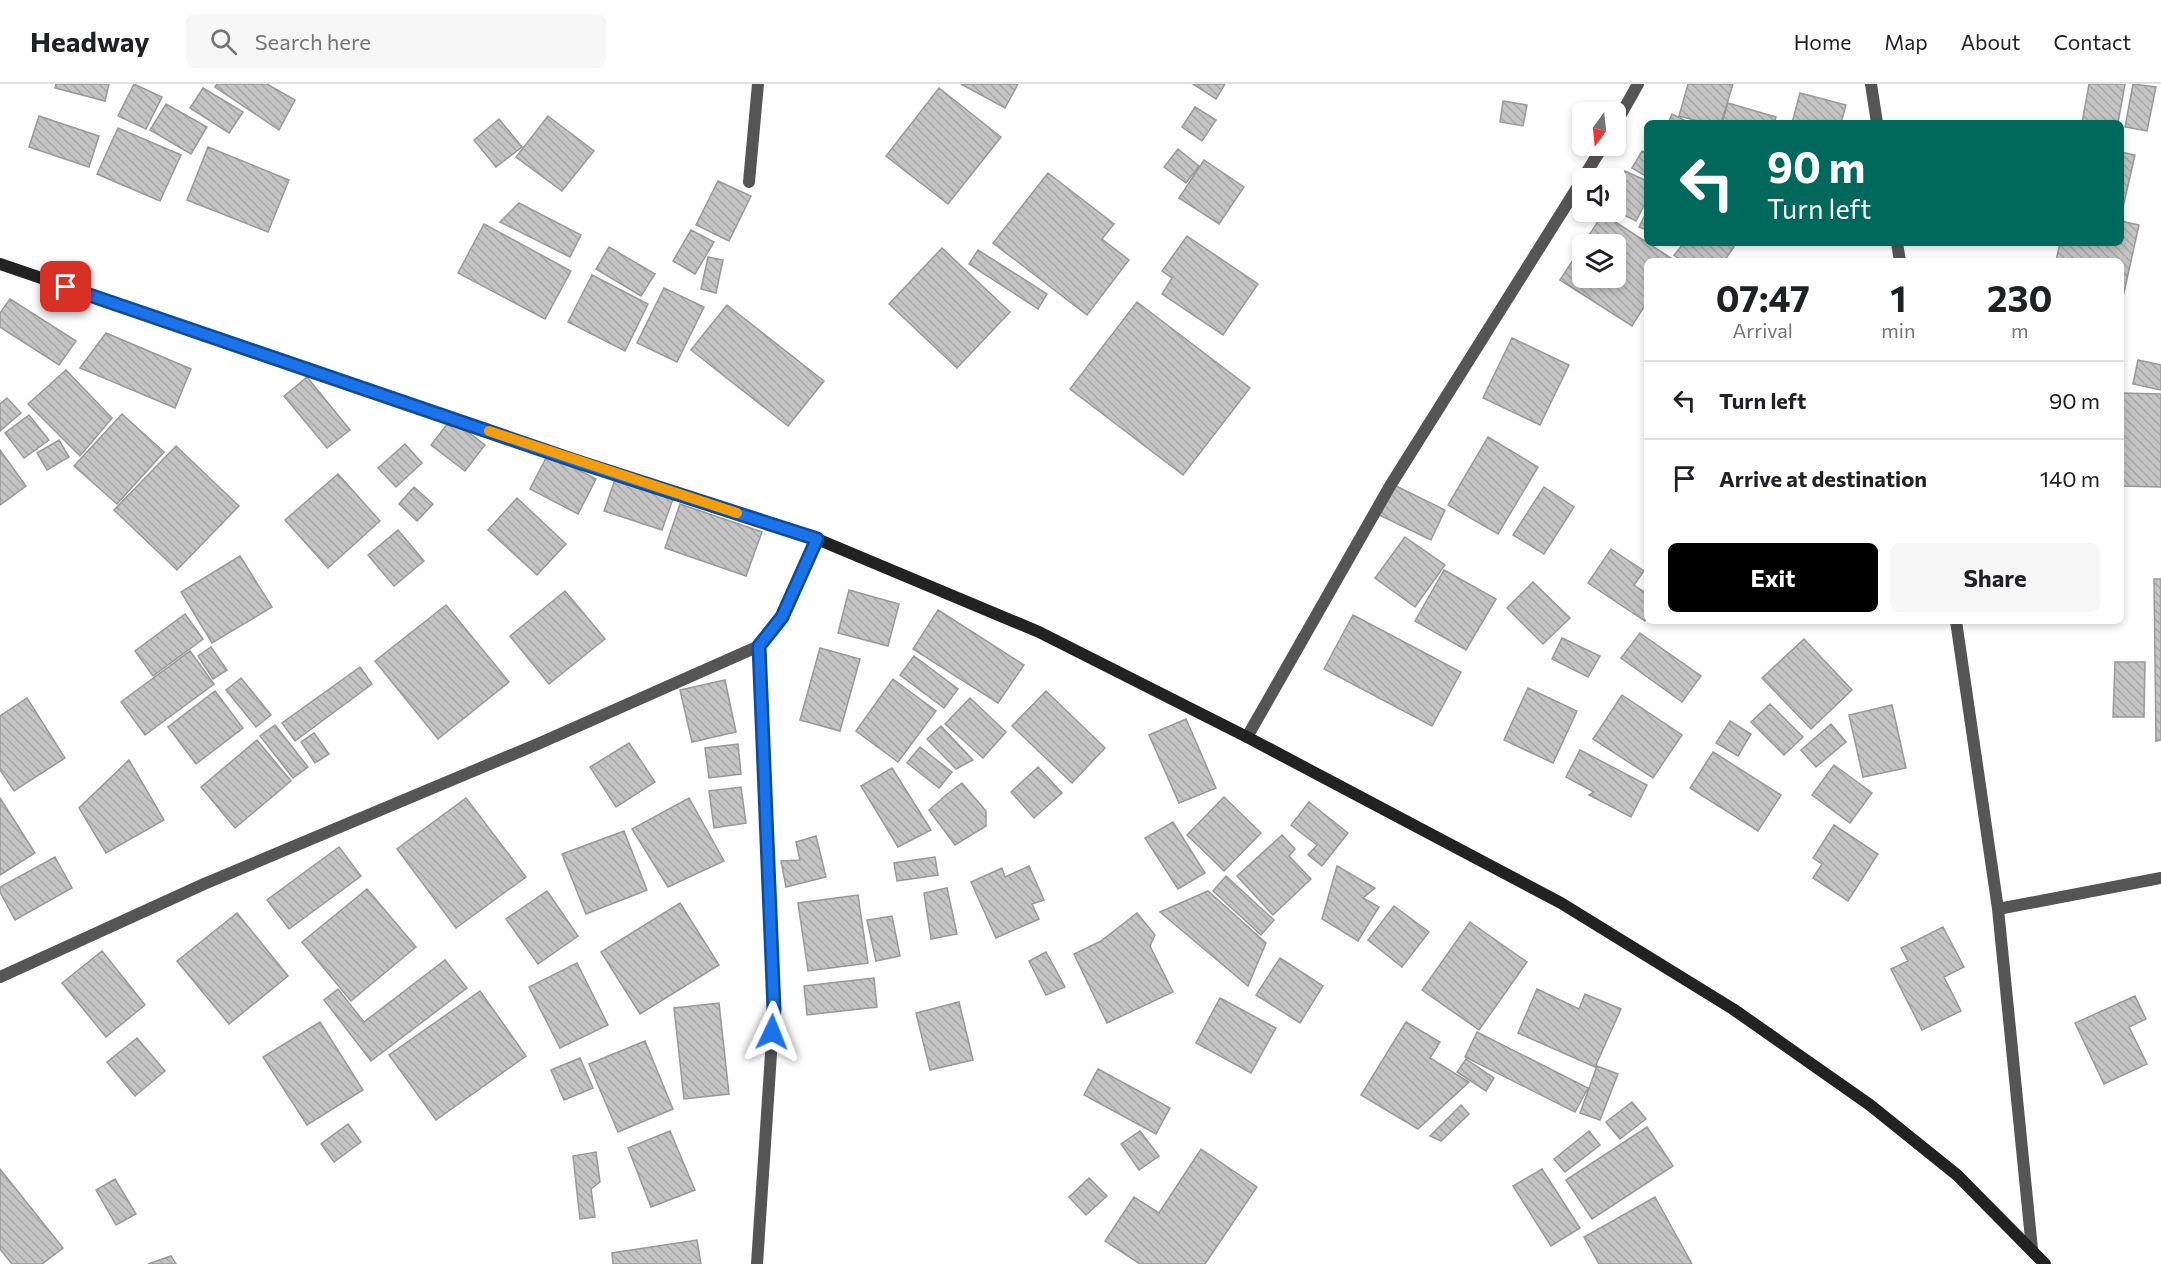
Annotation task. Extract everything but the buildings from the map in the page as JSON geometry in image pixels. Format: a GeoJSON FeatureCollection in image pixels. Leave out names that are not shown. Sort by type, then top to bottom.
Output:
{"type":"FeatureCollection","features":[{"type":"Feature","properties":{"kind":"main road"},"geometry":{"type":"LineString","coordinates":[[0,264],[575,461],[817,539],[1039,632],[1247,737],[1561,903],[1733,1009],[1870,1105],[1957,1175],[2045,1264]]}},
{"type":"Feature","properties":{"kind":"street"},"geometry":{"type":"LineString","coordinates":[[749,182],[758,84]]}},
{"type":"Feature","properties":{"kind":"street"},"geometry":{"type":"LineString","coordinates":[[1626,105],[1638,84]]}},
{"type":"Feature","properties":{"kind":"street"},"geometry":{"type":"LineString","coordinates":[[1871,84],[1877,120]]}},
{"type":"Feature","properties":{"kind":"street"},"geometry":{"type":"LineString","coordinates":[[1247,737],[1390,486],[1572,196]]}},
{"type":"Feature","properties":{"kind":"street"},"geometry":{"type":"LineString","coordinates":[[0,977],[204,884],[540,743],[759,646],[782,617],[817,539]]}},
{"type":"Feature","properties":{"kind":"street"},"geometry":{"type":"LineString","coordinates":[[1956,624],[1998,909],[2032,1249]]}},
{"type":"Feature","properties":{"kind":"street"},"geometry":{"type":"LineString","coordinates":[[757,1264],[774,1009],[759,646]]}},
{"type":"Feature","properties":{"kind":"street"},"geometry":{"type":"LineString","coordinates":[[1998,909],[2161,878]]}},
{"type":"Feature","properties":{"kind":"slow traffic"},"geometry":{"type":"LineString","coordinates":[[489,431],[737,513]]}},
{"type":"Feature","properties":{"kind":"route"},"geometry":{"type":"LineString","coordinates":[[66,287],[575,461],[817,539],[782,617],[759,646],[774,1009],[772,1032]]}}]}
